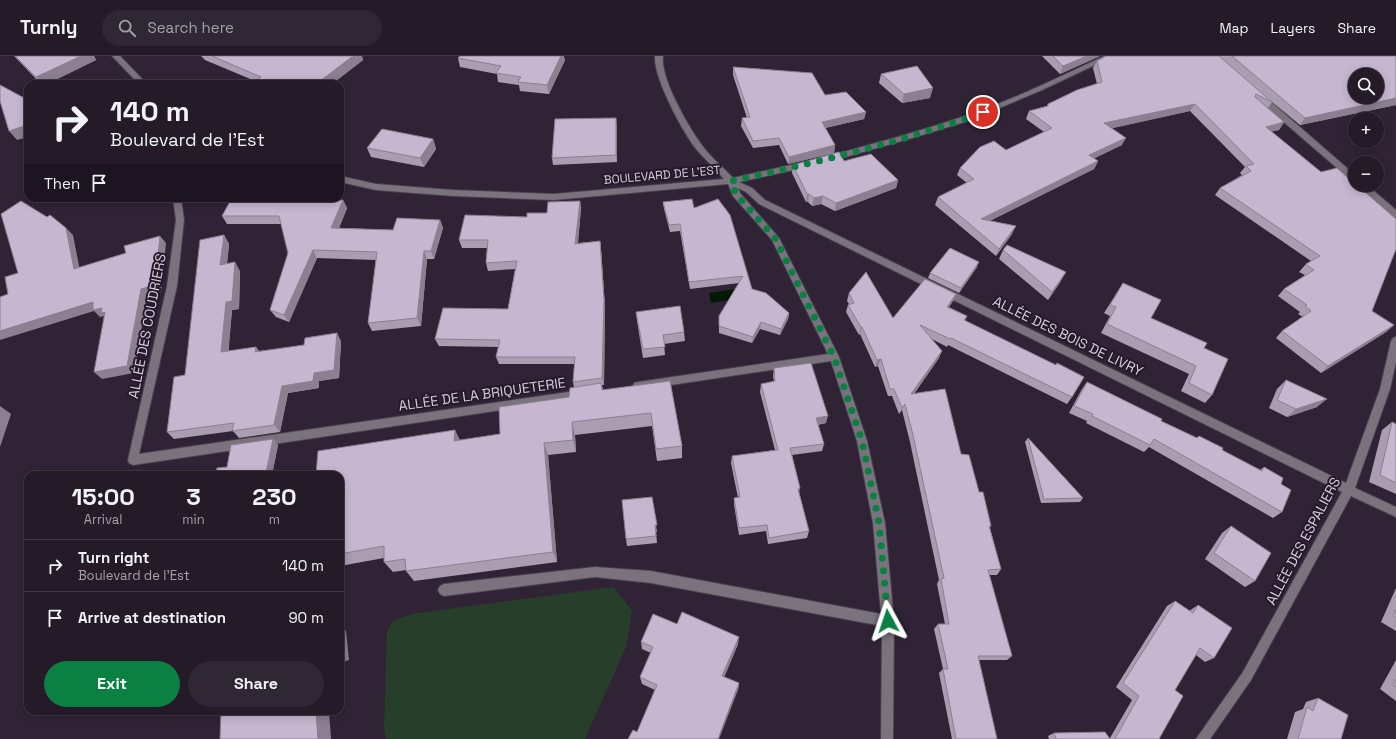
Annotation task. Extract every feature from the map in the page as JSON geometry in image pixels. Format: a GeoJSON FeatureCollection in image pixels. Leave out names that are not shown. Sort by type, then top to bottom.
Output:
{"type":"FeatureCollection","features":[{"type":"Feature","properties":{"kind":"street"},"geometry":{"type":"LineString","coordinates":[[116,56],[139,80]]}},
{"type":"Feature","properties":{"kind":"street"},"geometry":{"type":"LineString","coordinates":[[659,56],[658,64],[674,106],[698,147],[731,181],[736,194],[775,238],[834,357],[862,441],[879,523],[888,621],[887,739]]}},
{"type":"Feature","properties":{"kind":"street"},"geometry":{"type":"LineString","coordinates":[[824,160],[884,144],[969,118],[1057,81],[1110,56]]}},
{"type":"Feature","properties":{"kind":"street"},"geometry":{"type":"LineString","coordinates":[[1254,92],[1348,173]]}},
{"type":"Feature","properties":{"kind":"street","name":"BOULEVARD DE L'EST"},"geometry":{"type":"LineString","coordinates":[[344,180],[376,187],[453,193],[554,197],[731,181],[808,164]]}},
{"type":"Feature","properties":{"kind":"street","name":"ALLÉE DES BOIS DE LIVRY"},"geometry":{"type":"LineString","coordinates":[[731,181],[749,190],[762,202],[1396,512]]}},
{"type":"Feature","properties":{"kind":"street"},"geometry":{"type":"LineString","coordinates":[[1370,192],[1396,215]]}},
{"type":"Feature","properties":{"kind":"street","name":"ALLÉE DES COUDRIERS"},"geometry":{"type":"LineString","coordinates":[[134,460],[172,286],[180,220],[178,202]]}},
{"type":"Feature","properties":{"kind":"street","name":"ALLÉE DES ESPALIERS"},"geometry":{"type":"LineString","coordinates":[[1202,739],[1247,676],[1349,490],[1385,389],[1396,341]]}},
{"type":"Feature","properties":{"kind":"street"},"geometry":{"type":"LineString","coordinates":[[627,387],[834,357]]}},
{"type":"Feature","properties":{"kind":"street","name":"ALLÉE DE LA BRIQUETERIE"},"geometry":{"type":"LineString","coordinates":[[134,460],[596,392]]}},
{"type":"Feature","properties":{"kind":"street"},"geometry":{"type":"LineString","coordinates":[[444,590],[595,572],[651,577],[888,621]]}},
{"type":"Feature","properties":{"kind":"shaded area"},"geometry":{"type":"Polygon","coordinates":[[[735,289],[737,299],[711,303],[709,293],[735,289]]]}},
{"type":"Feature","properties":{"kind":"shaded area"},"geometry":{"type":"Polygon","coordinates":[[[614,587],[632,611],[626,647],[585,739],[386,739],[384,729],[387,632],[393,621],[411,614],[614,587]]]}},
{"type":"Feature","properties":{"kind":"building"},"geometry":{"type":"Polygon","coordinates":[[[15,56],[81,56],[36,77],[15,56]]]}},
{"type":"Feature","properties":{"kind":"building"},"geometry":{"type":"Polygon","coordinates":[[[212,56],[353,56],[321,80],[257,80],[261,77],[212,56]]]}},
{"type":"Feature","properties":{"kind":"building"},"geometry":{"type":"Polygon","coordinates":[[[460,56],[561,56],[547,85],[518,82],[521,77],[496,73],[501,66],[458,58],[460,56]]]}},
{"type":"Feature","properties":{"kind":"building"},"geometry":{"type":"Polygon","coordinates":[[[1053,56],[1087,56],[1063,66],[1053,56]]]}},
{"type":"Feature","properties":{"kind":"building"},"geometry":{"type":"Polygon","coordinates":[[[1106,56],[1219,56],[1272,102],[1256,94],[1255,97],[1284,122],[1266,127],[1321,172],[1337,168],[1348,178],[1348,192],[1365,192],[1396,219],[1396,249],[1372,311],[1394,325],[1328,366],[1282,331],[1311,311],[1305,306],[1307,305],[1284,289],[1314,270],[1306,264],[1320,256],[1220,188],[1251,171],[1246,166],[1254,164],[1195,104],[1104,123],[1126,138],[1089,155],[1098,161],[981,219],[1016,226],[999,249],[938,197],[974,179],[960,168],[980,147],[994,141],[1006,150],[1052,128],[1029,111],[1048,106],[1048,104],[1077,90],[1102,82],[1097,61],[1106,56]]]}},
{"type":"Feature","properties":{"kind":"building"},"geometry":{"type":"Polygon","coordinates":[[[1232,56],[1396,56],[1396,98],[1384,101],[1384,68],[1348,68],[1348,104],[1369,104],[1305,118],[1232,56]]]}},
{"type":"Feature","properties":{"kind":"building"},"geometry":{"type":"Polygon","coordinates":[[[917,66],[933,88],[904,94],[881,74],[917,66]]]}},
{"type":"Feature","properties":{"kind":"building"},"geometry":{"type":"Polygon","coordinates":[[[733,67],[812,73],[825,95],[846,92],[866,112],[822,122],[835,145],[789,157],[779,138],[753,141],[742,118],[750,117],[733,67]]]}},
{"type":"Feature","properties":{"kind":"building"},"geometry":{"type":"Polygon","coordinates":[[[0,85],[24,98],[24,126],[9,131],[0,101],[0,85]]]}},
{"type":"Feature","properties":{"kind":"building"},"geometry":{"type":"Polygon","coordinates":[[[616,118],[616,155],[552,158],[555,119],[616,118]]]}},
{"type":"Feature","properties":{"kind":"building"},"geometry":{"type":"Polygon","coordinates":[[[382,129],[433,139],[420,158],[367,148],[382,129]]]}},
{"type":"Feature","properties":{"kind":"building"},"geometry":{"type":"Polygon","coordinates":[[[839,152],[844,161],[871,154],[898,180],[836,203],[823,196],[814,198],[807,194],[793,165],[839,152]]]}},
{"type":"Feature","properties":{"kind":"building"},"geometry":{"type":"Polygon","coordinates":[[[692,199],[694,208],[718,199],[730,215],[752,289],[766,293],[789,313],[781,329],[761,322],[753,337],[719,326],[719,316],[743,276],[689,282],[680,224],[669,225],[663,202],[692,199]]]}},
{"type":"Feature","properties":{"kind":"building"},"geometry":{"type":"Polygon","coordinates":[[[21,201],[47,217],[50,215],[66,228],[74,269],[126,253],[124,246],[160,236],[155,285],[141,289],[127,366],[94,372],[105,312],[101,313],[102,308],[93,310],[93,302],[0,331],[0,297],[8,294],[5,277],[18,273],[1,214],[21,201]]]}},
{"type":"Feature","properties":{"kind":"building"},"geometry":{"type":"Polygon","coordinates":[[[580,201],[575,244],[600,241],[604,300],[602,378],[573,382],[575,357],[496,357],[500,340],[435,339],[443,308],[508,309],[517,261],[486,263],[488,240],[459,240],[465,215],[527,217],[527,213],[547,213],[548,202],[580,201]]]}},
{"type":"Feature","properties":{"kind":"building"},"geometry":{"type":"Polygon","coordinates":[[[230,202],[342,202],[331,228],[393,230],[397,218],[440,220],[431,251],[424,251],[417,318],[368,323],[377,252],[313,250],[284,315],[270,310],[288,253],[279,216],[222,216],[230,202]]]}},
{"type":"Feature","properties":{"kind":"building"},"geometry":{"type":"Polygon","coordinates":[[[224,235],[220,265],[235,262],[232,301],[226,302],[221,352],[256,347],[255,352],[304,345],[305,338],[337,333],[334,370],[314,373],[313,381],[282,386],[274,425],[232,431],[234,423],[167,432],[174,377],[185,375],[200,240],[224,235]]]}},
{"type":"Feature","properties":{"kind":"building"},"geometry":{"type":"Polygon","coordinates":[[[1007,245],[1066,272],[1052,292],[1003,250],[1007,245]]]}},
{"type":"Feature","properties":{"kind":"building"},"geometry":{"type":"Polygon","coordinates":[[[950,248],[979,262],[961,288],[930,273],[950,248]]]}},
{"type":"Feature","properties":{"kind":"building"},"geometry":{"type":"Polygon","coordinates":[[[866,272],[893,318],[925,279],[956,294],[947,307],[967,316],[964,320],[1084,377],[1072,397],[951,338],[950,339],[920,325],[942,351],[911,394],[945,389],[961,454],[969,455],[979,492],[983,492],[991,526],[989,526],[1001,569],[988,570],[1012,656],[978,656],[997,739],[956,739],[943,669],[948,669],[938,624],[949,624],[941,579],[944,578],[913,435],[905,404],[902,408],[894,389],[890,389],[881,359],[877,360],[862,327],[848,305],[854,303],[849,293],[866,272]]]}},
{"type":"Feature","properties":{"kind":"building"},"geometry":{"type":"Polygon","coordinates":[[[1123,283],[1161,300],[1151,318],[1207,343],[1204,348],[1228,359],[1212,395],[1189,383],[1196,366],[1107,324],[1116,307],[1110,305],[1123,283]]]}},
{"type":"Feature","properties":{"kind":"building"},"geometry":{"type":"Polygon","coordinates":[[[680,306],[684,332],[663,335],[665,347],[643,349],[636,312],[680,306]]]}},
{"type":"Feature","properties":{"kind":"building"},"geometry":{"type":"Polygon","coordinates":[[[811,363],[828,416],[816,418],[824,444],[790,448],[800,488],[798,489],[809,531],[769,538],[767,525],[739,528],[734,498],[740,497],[732,456],[778,450],[761,384],[775,381],[774,368],[811,363]]]}},
{"type":"Feature","properties":{"kind":"building"},"geometry":{"type":"Polygon","coordinates":[[[1286,380],[1327,399],[1296,409],[1277,400],[1286,380]]]}},
{"type":"Feature","properties":{"kind":"building"},"geometry":{"type":"Polygon","coordinates":[[[670,381],[682,446],[656,449],[651,413],[572,422],[573,440],[544,443],[553,552],[406,571],[405,559],[384,562],[384,546],[344,553],[344,471],[316,471],[318,451],[455,430],[454,441],[500,434],[499,407],[569,397],[570,388],[601,383],[602,390],[670,381]]]}},
{"type":"Feature","properties":{"kind":"building"},"geometry":{"type":"Polygon","coordinates":[[[1087,382],[1162,419],[1161,421],[1197,438],[1199,436],[1223,448],[1222,450],[1262,471],[1264,467],[1283,478],[1281,484],[1291,490],[1282,512],[1154,439],[1150,445],[1092,416],[1093,414],[1074,406],[1087,382]]]}},
{"type":"Feature","properties":{"kind":"building"},"geometry":{"type":"Polygon","coordinates":[[[1392,422],[1396,424],[1396,483],[1380,475],[1392,422]]]}},
{"type":"Feature","properties":{"kind":"building"},"geometry":{"type":"Polygon","coordinates":[[[1028,438],[1083,498],[1044,499],[1028,438]]]}},
{"type":"Feature","properties":{"kind":"building"},"geometry":{"type":"Polygon","coordinates":[[[273,439],[266,471],[217,471],[217,468],[227,467],[231,445],[273,439]]]}},
{"type":"Feature","properties":{"kind":"building"},"geometry":{"type":"Polygon","coordinates":[[[652,497],[657,525],[655,525],[656,536],[626,539],[622,500],[652,497]]]}},
{"type":"Feature","properties":{"kind":"building"},"geometry":{"type":"Polygon","coordinates":[[[1231,526],[1271,553],[1255,581],[1214,553],[1231,526]]]}},
{"type":"Feature","properties":{"kind":"building"},"geometry":{"type":"Polygon","coordinates":[[[1175,601],[1193,613],[1198,605],[1232,628],[1214,658],[1200,648],[1175,690],[1183,696],[1159,739],[1115,739],[1139,696],[1123,683],[1175,601]]]}},
{"type":"Feature","properties":{"kind":"building"},"geometry":{"type":"Polygon","coordinates":[[[1396,609],[1396,618],[1393,616],[1396,609]]]}},
{"type":"Feature","properties":{"kind":"building"},"geometry":{"type":"Polygon","coordinates":[[[682,612],[739,637],[722,676],[739,683],[718,739],[628,739],[633,730],[637,732],[657,685],[640,677],[653,647],[641,642],[653,614],[677,624],[682,612]]]}},
{"type":"Feature","properties":{"kind":"building"},"geometry":{"type":"Polygon","coordinates":[[[1396,679],[1396,687],[1393,685],[1396,679]]]}},
{"type":"Feature","properties":{"kind":"building"},"geometry":{"type":"Polygon","coordinates":[[[1318,698],[1348,715],[1341,739],[1298,739],[1307,707],[1313,711],[1318,698]]]}},
{"type":"Feature","properties":{"kind":"building"},"geometry":{"type":"Polygon","coordinates":[[[221,715],[316,715],[318,739],[220,739],[221,715]]]}},
{"type":"Feature","properties":{"kind":"building"},"geometry":{"type":"Polygon","coordinates":[[[1105,732],[1110,739],[1056,739],[1054,733],[1105,732]]]}},
{"type":"Feature","properties":{"kind":"route"},"geometry":{"type":"LineString","coordinates":[[888,621],[879,523],[862,441],[834,357],[775,238],[736,194],[731,181],[801,166],[884,144],[969,118],[983,112]]}}]}
